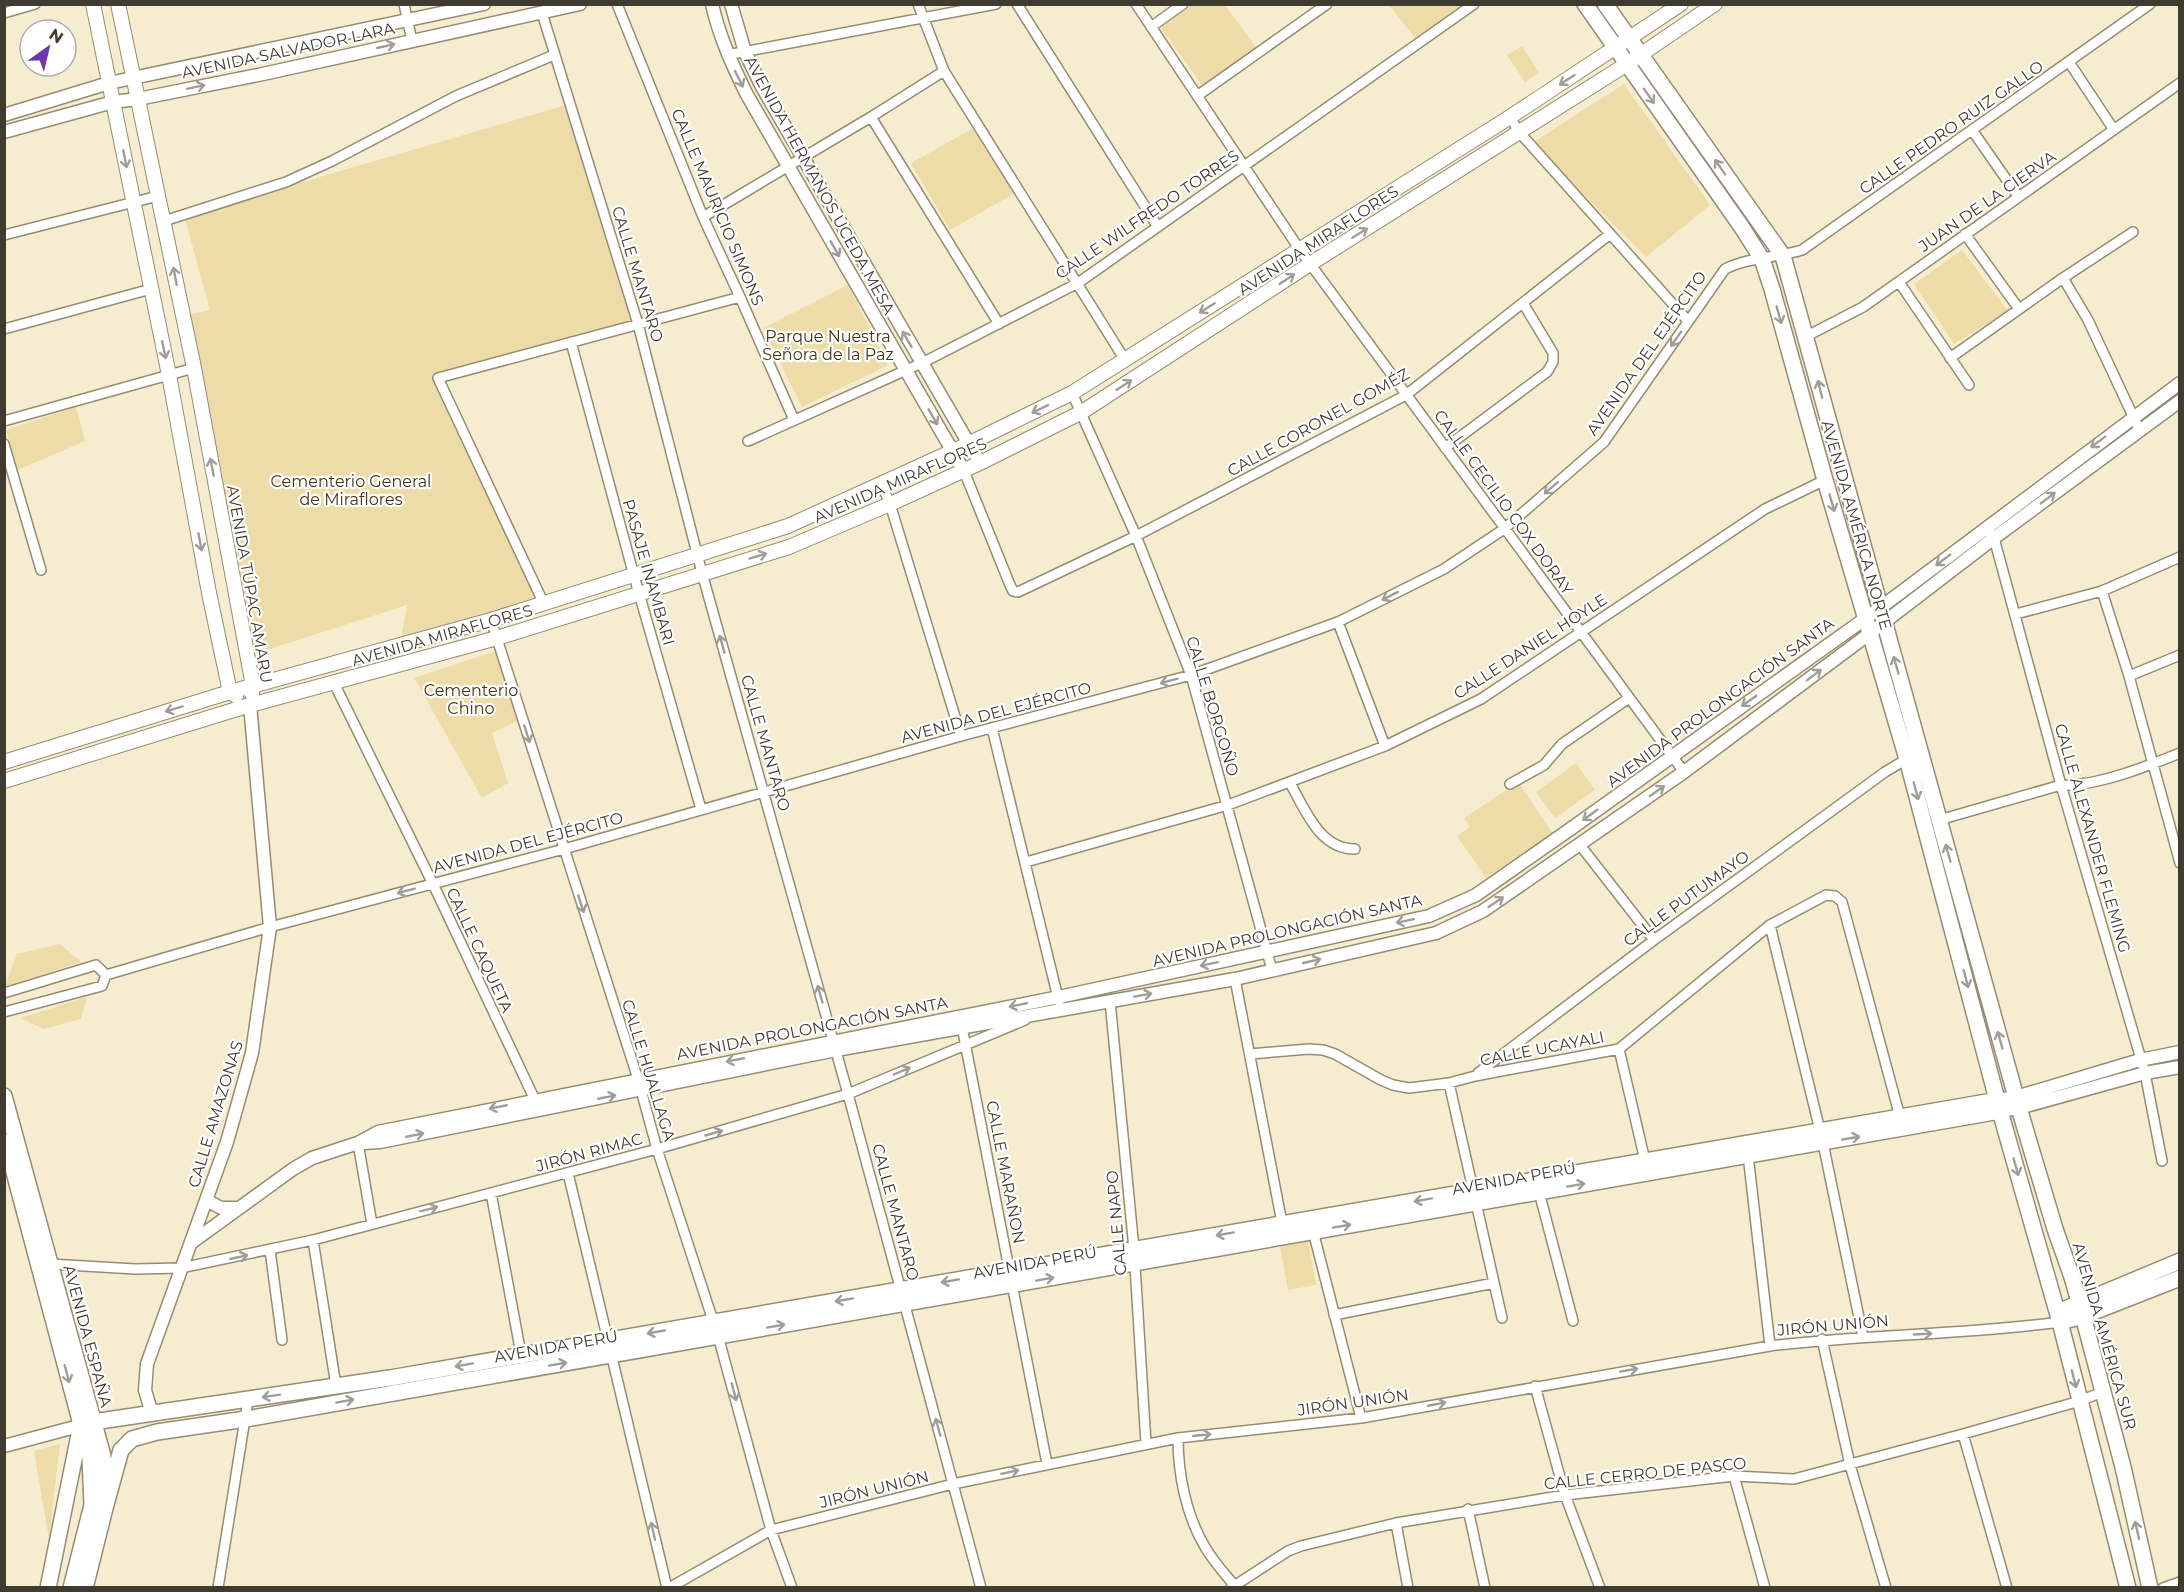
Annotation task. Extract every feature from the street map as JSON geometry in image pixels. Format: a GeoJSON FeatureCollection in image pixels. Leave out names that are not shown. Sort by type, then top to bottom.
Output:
{"type":"FeatureCollection","features":[{"type":"Feature","properties":{"kind":"main road"},"geometry":{"type":"LineString","coordinates":[[93,4],[169,375],[209,593],[230,692]]}},
{"type":"Feature","properties":{"kind":"main road","name":"AVENIDA TÚPAC AMARU"},"geometry":{"type":"LineString","coordinates":[[118,4],[194,368],[253,686],[250,705],[230,692]]}},
{"type":"Feature","properties":{"kind":"main road","name":"AVENIDA AMÉRICA NORTE"},"geometry":{"type":"LineString","coordinates":[[1585,4],[1742,226],[1762,259],[1869,634],[1939,820],[2018,1102]]}},
{"type":"Feature","properties":{"kind":"main road","name":"AVENIDA AMÉRICA NORTE"},"geometry":{"type":"LineString","coordinates":[[1605,4],[1783,256],[1807,336],[1831,434],[1882,615],[1999,1105]]}},
{"type":"Feature","properties":{"kind":"main road","name":"AVENIDA MIRAFLORES"},"geometry":{"type":"LineString","coordinates":[[4,762],[230,692],[491,620],[788,526],[968,444],[1072,393],[1510,117],[1681,4]]}},
{"type":"Feature","properties":{"kind":"main road","name":"AVENIDA MIRAFLORES"},"geometry":{"type":"LineString","coordinates":[[4,781],[250,705],[497,638],[789,547],[980,464],[1082,412],[1310,264],[1627,64],[1715,4]]}},
{"type":"Feature","properties":{"kind":"main road"},"geometry":{"type":"LineString","coordinates":[[1814,438],[1831,434]]}},
{"type":"Feature","properties":{"kind":"main road"},"geometry":{"type":"LineString","coordinates":[[209,593],[235,587]]}},
{"type":"Feature","properties":{"kind":"main road"},"geometry":{"type":"LineString","coordinates":[[400,645],[406,662]]}},
{"type":"Feature","properties":{"kind":"main road"},"geometry":{"type":"LineString","coordinates":[[102,732],[108,750]]}},
{"type":"Feature","properties":{"kind":"main road","name":"AVENIDA ESPAÑA"},"geometry":{"type":"LineString","coordinates":[[4,1096],[50,1264],[87,1423],[48,1587]]}},
{"type":"Feature","properties":{"kind":"main road","name":"AVENIDA AMÉRICA SUR"},"geometry":{"type":"LineString","coordinates":[[2018,1102],[2081,1309],[2123,1467],[2150,1587]]}},
{"type":"Feature","properties":{"kind":"main road"},"geometry":{"type":"LineString","coordinates":[[1999,1105],[2059,1317],[2128,1587]]}},
{"type":"Feature","properties":{"kind":"main road","name":"AVENIDA PERÚ"},"geometry":{"type":"LineString","coordinates":[[1284,1230],[1313,1232],[1475,1197],[1539,1192],[1646,1167],[1748,1155],[1900,1117],[1999,1105]]}},
{"type":"Feature","properties":{"kind":"main road","name":"AVENIDA PERÚ"},"geometry":{"type":"LineString","coordinates":[[105,1508],[121,1450],[132,1439],[157,1432],[246,1419],[392,1386],[1999,1105]]}},
{"type":"Feature","properties":{"kind":"main road","name":"AVENIDA ESPAÑA"},"geometry":{"type":"LineString","coordinates":[[4,1135],[87,1423],[103,1456],[105,1508],[85,1587]]}},
{"type":"Feature","properties":{"kind":"main road"},"geometry":{"type":"LineString","coordinates":[[2081,1309],[2180,1261]]}},
{"type":"Feature","properties":{"kind":"main road"},"geometry":{"type":"LineString","coordinates":[[2059,1317],[2180,1278]]}},
{"type":"Feature","properties":{"kind":"main road","name":"AVENIDA PERÚ"},"geometry":{"type":"LineString","coordinates":[[87,1423],[336,1386],[392,1386]]}},
{"type":"Feature","properties":{"kind":"main road"},"geometry":{"type":"LineString","coordinates":[[71,1587],[92,1505],[87,1423]]}},
{"type":"Feature","properties":{"kind":"street"},"geometry":{"type":"LineString","coordinates":[[4,13],[35,4]]}},
{"type":"Feature","properties":{"kind":"street"},"geometry":{"type":"LineString","coordinates":[[404,4],[412,40]]}},
{"type":"Feature","properties":{"kind":"street","name":"AVENIDA SALVADOR LARA"},"geometry":{"type":"LineString","coordinates":[[4,115],[109,83],[484,4]]}},
{"type":"Feature","properties":{"kind":"street","name":"AVENIDA SALVADOR LARA"},"geometry":{"type":"LineString","coordinates":[[4,132],[113,102],[263,74],[580,4]]}},
{"type":"Feature","properties":{"kind":"street","name":"CALLE MAURICIO SIMONS"},"geometry":{"type":"LineString","coordinates":[[617,4],[703,217],[794,420]]}},
{"type":"Feature","properties":{"kind":"street","name":"AVENIDA HERMANOS UCEDA MESA"},"geometry":{"type":"LineString","coordinates":[[712,4],[727,55],[746,93],[964,471]]}},
{"type":"Feature","properties":{"kind":"street","name":"AVENIDA HERMANOS UCEDA MESA"},"geometry":{"type":"LineString","coordinates":[[731,4],[745,52],[761,85],[980,464]]}},
{"type":"Feature","properties":{"kind":"street"},"geometry":{"type":"LineString","coordinates":[[918,4],[922,20],[944,71],[1125,360]]}},
{"type":"Feature","properties":{"kind":"street"},"geometry":{"type":"LineString","coordinates":[[727,55],[922,20],[996,4]]}},
{"type":"Feature","properties":{"kind":"street"},"geometry":{"type":"LineString","coordinates":[[1017,4],[1158,226]]}},
{"type":"Feature","properties":{"kind":"street","name":"CALLE CECILIO COX DORAY"},"geometry":{"type":"LineString","coordinates":[[1136,4],[1300,250],[1684,772]]}},
{"type":"Feature","properties":{"kind":"street"},"geometry":{"type":"LineString","coordinates":[[1151,27],[1183,4]]}},
{"type":"Feature","properties":{"kind":"street"},"geometry":{"type":"LineString","coordinates":[[1197,96],[1327,4]]}},
{"type":"Feature","properties":{"kind":"street","name":"CALLE WILFREDO TORRES"},"geometry":{"type":"LineString","coordinates":[[748,441],[922,363],[1078,283],[1474,4]]}},
{"type":"Feature","properties":{"kind":"street","name":"CALLE PEDRO RUIZ GALLO"},"geometry":{"type":"LineString","coordinates":[[1762,259],[1802,250],[2150,4]]}},
{"type":"Feature","properties":{"kind":"street","name":"CALLE MANTARO"},"geometry":{"type":"LineString","coordinates":[[542,13],[638,324],[702,573],[835,1045],[981,1587]]}},
{"type":"Feature","properties":{"kind":"street"},"geometry":{"type":"LineString","coordinates":[[258,52],[263,74]]}},
{"type":"Feature","properties":{"kind":"street"},"geometry":{"type":"LineString","coordinates":[[164,221],[286,182],[456,96],[554,55]]}},
{"type":"Feature","properties":{"kind":"street"},"geometry":{"type":"LineString","coordinates":[[2068,62],[2115,130]]}},
{"type":"Feature","properties":{"kind":"street"},"geometry":{"type":"LineString","coordinates":[[703,217],[944,71]]}},
{"type":"Feature","properties":{"kind":"street","name":"JUAN DE LA CIERVA"},"geometry":{"type":"LineString","coordinates":[[1807,336],[1863,307],[2180,83]]}},
{"type":"Feature","properties":{"kind":"street"},"geometry":{"type":"LineString","coordinates":[[871,117],[999,324]]}},
{"type":"Feature","properties":{"kind":"street"},"geometry":{"type":"LineString","coordinates":[[1510,117],[1519,132],[1688,321]]}},
{"type":"Feature","properties":{"kind":"street"},"geometry":{"type":"LineString","coordinates":[[1972,130],[2018,196]]}},
{"type":"Feature","properties":{"kind":"street"},"geometry":{"type":"LineString","coordinates":[[4,235],[158,196]]}},
{"type":"Feature","properties":{"kind":"street"},"geometry":{"type":"LineString","coordinates":[[1950,358],[2063,278],[2133,232]]}},
{"type":"Feature","properties":{"kind":"street","name":"CALLE CORONEL GOMÉZ"},"geometry":{"type":"LineString","coordinates":[[964,471],[1013,591],[1018,592],[1136,536],[1406,395],[1610,234]]}},
{"type":"Feature","properties":{"kind":"street"},"geometry":{"type":"LineString","coordinates":[[1965,234],[2019,309]]}},
{"type":"Feature","properties":{"kind":"street","name":"AVENIDA DEL EJÉRCITO"},"geometry":{"type":"LineString","coordinates":[[106,975],[270,927],[564,849],[961,736],[1191,675],[1338,622],[1444,569],[1504,529],[1604,442],[1725,268],[1738,262],[1762,259]]}},
{"type":"Feature","properties":{"kind":"street"},"geometry":{"type":"LineString","coordinates":[[2063,278],[2088,320],[2139,429]]}},
{"type":"Feature","properties":{"kind":"street"},"geometry":{"type":"LineString","coordinates":[[1899,282],[1969,385]]}},
{"type":"Feature","properties":{"kind":"street"},"geometry":{"type":"LineString","coordinates":[[4,329],[151,289]]}},
{"type":"Feature","properties":{"kind":"street"},"geometry":{"type":"LineString","coordinates":[[544,604],[438,378],[740,297]]}},
{"type":"Feature","properties":{"kind":"street"},"geometry":{"type":"LineString","coordinates":[[1445,448],[1547,372],[1553,362],[1552,352],[1523,303]]}},
{"type":"Feature","properties":{"kind":"street","name":"PASAJE INAMBARI"},"geometry":{"type":"LineString","coordinates":[[571,342],[639,594],[701,809]]}},
{"type":"Feature","properties":{"kind":"street"},"geometry":{"type":"LineString","coordinates":[[4,421],[194,368]]}},
{"type":"Feature","properties":{"kind":"street","name":"AVENIDA PROLONGACIÓN SANTA"},"geometry":{"type":"LineString","coordinates":[[886,1036],[962,1027],[1044,1012],[1060,1003],[1110,1001],[1235,979],[1436,933],[1483,911],[1684,772],[1869,634],[1882,615],[1986,527],[2180,383]]}},
{"type":"Feature","properties":{"kind":"street","name":"CALLE BORGOÑO"},"geometry":{"type":"LineString","coordinates":[[1072,393],[1136,536],[1191,675],[1272,970]]}},
{"type":"Feature","properties":{"kind":"street","name":"AVENIDA PROLONGACIÓN SANTA"},"geometry":{"type":"LineString","coordinates":[[358,1143],[380,1142],[639,1085],[1060,1003],[1266,952],[1430,916],[1476,895],[1865,618],[1882,615],[1994,538],[2180,401]]}},
{"type":"Feature","properties":{"kind":"street"},"geometry":{"type":"LineString","coordinates":[[4,444],[8,473],[41,570]]}},
{"type":"Feature","properties":{"kind":"street","name":"CALLE DANIEL HOYLE"},"geometry":{"type":"LineString","coordinates":[[1026,862],[1228,805],[1385,746],[1481,699],[1765,509],[1825,480]]}},
{"type":"Feature","properties":{"kind":"street"},"geometry":{"type":"LineString","coordinates":[[881,483],[890,504],[961,736]]}},
{"type":"Feature","properties":{"kind":"street"},"geometry":{"type":"LineString","coordinates":[[2010,509],[2018,520]]}},
{"type":"Feature","properties":{"kind":"street","name":"CALLE ALEXANDER FLEMING"},"geometry":{"type":"LineString","coordinates":[[1986,527],[1994,538],[2061,785],[2145,1073],[2162,1161]]}},
{"type":"Feature","properties":{"kind":"street"},"geometry":{"type":"LineString","coordinates":[[2016,614],[2102,591],[2180,557]]}},
{"type":"Feature","properties":{"kind":"street"},"geometry":{"type":"LineString","coordinates":[[2102,591],[2129,676],[2178,849],[2180,864]]}},
{"type":"Feature","properties":{"kind":"street","name":"CALLE HUALLAGA"},"geometry":{"type":"LineString","coordinates":[[491,620],[716,1329],[771,1530],[792,1587]]}},
{"type":"Feature","properties":{"kind":"street"},"geometry":{"type":"LineString","coordinates":[[1338,622],[1385,746]]}},
{"type":"Feature","properties":{"kind":"street"},"geometry":{"type":"LineString","coordinates":[[2129,676],[2180,655]]}},
{"type":"Feature","properties":{"kind":"street","name":"CALLE CAQUETA"},"geometry":{"type":"LineString","coordinates":[[334,683],[536,1100]]}},
{"type":"Feature","properties":{"kind":"street"},"geometry":{"type":"LineString","coordinates":[[1510,784],[1544,765],[1562,744],[1629,698]]}},
{"type":"Feature","properties":{"kind":"street","name":"CALLE AMAZONAS"},"geometry":{"type":"LineString","coordinates":[[152,1414],[145,1390],[147,1364],[227,1142],[252,1053],[270,927],[250,705]]}},
{"type":"Feature","properties":{"kind":"street"},"geometry":{"type":"LineString","coordinates":[[992,728],[1060,1003]]}},
{"type":"Feature","properties":{"kind":"street"},"geometry":{"type":"LineString","coordinates":[[1939,820],[2061,785],[2077,786],[2153,764],[2180,753]]}},
{"type":"Feature","properties":{"kind":"street","name":"CALLE PUTUMAYO"},"geometry":{"type":"LineString","coordinates":[[1475,1076],[1654,940],[1875,779],[1914,756]]}},
{"type":"Feature","properties":{"kind":"street"},"geometry":{"type":"LineString","coordinates":[[1290,783],[1320,833],[1330,842],[1346,849],[1355,849]]}},
{"type":"Feature","properties":{"kind":"street"},"geometry":{"type":"LineString","coordinates":[[1580,845],[1654,940]]}},
{"type":"Feature","properties":{"kind":"street","name":"CALLE UCAYALI"},"geometry":{"type":"LineString","coordinates":[[1250,1054],[1323,1050],[1393,1085],[1409,1088],[1449,1083],[1619,1049],[1770,925],[1826,895],[1835,896],[1842,902],[1900,1117]]}},
{"type":"Feature","properties":{"kind":"street"},"geometry":{"type":"LineString","coordinates":[[1430,916],[1436,933]]}},
{"type":"Feature","properties":{"kind":"street"},"geometry":{"type":"LineString","coordinates":[[1770,925],[1822,1137],[1863,1337]]}},
{"type":"Feature","properties":{"kind":"street","name":"AVENIDA DEL EJÉRCITO"},"geometry":{"type":"LineString","coordinates":[[4,993],[96,965],[106,975]]}},
{"type":"Feature","properties":{"kind":"street","name":"AVENIDA DEL EJÉRCITO"},"geometry":{"type":"LineString","coordinates":[[4,1012],[102,986],[106,975]]}},
{"type":"Feature","properties":{"kind":"street"},"geometry":{"type":"LineString","coordinates":[[1235,979],[1284,1230]]}},
{"type":"Feature","properties":{"kind":"street","name":"CALLE NAPO"},"geometry":{"type":"LineString","coordinates":[[1110,1001],[1134,1256],[1146,1444]]}},
{"type":"Feature","properties":{"kind":"street","name":"JIRÓN RIMAC"},"geometry":{"type":"LineString","coordinates":[[50,1264],[135,1269],[181,1268],[270,1255],[313,1240],[657,1149],[848,1094],[1044,1012]]}},
{"type":"Feature","properties":{"kind":"street","name":"CALLE MARAÑON"},"geometry":{"type":"LineString","coordinates":[[962,1027],[1047,1464]]}},
{"type":"Feature","properties":{"kind":"street"},"geometry":{"type":"LineString","coordinates":[[1619,1049],[1646,1167]]}},
{"type":"Feature","properties":{"kind":"street"},"geometry":{"type":"LineString","coordinates":[[2018,1102],[2140,1060],[2180,1052]]}},
{"type":"Feature","properties":{"kind":"street"},"geometry":{"type":"LineString","coordinates":[[2018,1102],[2180,1066]]}},
{"type":"Feature","properties":{"kind":"street"},"geometry":{"type":"LineString","coordinates":[[1449,1083],[1502,1318]]}},
{"type":"Feature","properties":{"kind":"street","name":"AVENIDA PROLONGACIÓN SANTA"},"geometry":{"type":"LineString","coordinates":[[191,1243],[302,1163],[358,1143],[378,1132],[536,1100],[639,1085]]}},
{"type":"Feature","properties":{"kind":"street","name":"AVENIDA PERÚ"},"geometry":{"type":"LineString","coordinates":[[1999,1105],[2018,1102]]}},
{"type":"Feature","properties":{"kind":"street"},"geometry":{"type":"LineString","coordinates":[[358,1143],[372,1224]]}},
{"type":"Feature","properties":{"kind":"street"},"geometry":{"type":"LineString","coordinates":[[1748,1155],[1770,1346]]}},
{"type":"Feature","properties":{"kind":"street"},"geometry":{"type":"LineString","coordinates":[[568,1173],[668,1587]]}},
{"type":"Feature","properties":{"kind":"street"},"geometry":{"type":"LineString","coordinates":[[1539,1192],[1573,1320]]}},
{"type":"Feature","properties":{"kind":"street"},"geometry":{"type":"LineString","coordinates":[[491,1193],[523,1363]]}},
{"type":"Feature","properties":{"kind":"street"},"geometry":{"type":"LineString","coordinates":[[206,1200],[221,1208],[239,1208]]}},
{"type":"Feature","properties":{"kind":"street"},"geometry":{"type":"LineString","coordinates":[[1313,1232],[1361,1418]]}},
{"type":"Feature","properties":{"kind":"street"},"geometry":{"type":"LineString","coordinates":[[313,1240],[336,1386]]}},
{"type":"Feature","properties":{"kind":"street"},"geometry":{"type":"LineString","coordinates":[[270,1255],[282,1340]]}},
{"type":"Feature","properties":{"kind":"street"},"geometry":{"type":"LineString","coordinates":[[1335,1315],[1494,1283]]}},
{"type":"Feature","properties":{"kind":"street","name":"JIRÓN UNIÓN"},"geometry":{"type":"LineString","coordinates":[[668,1587],[771,1530],[953,1484],[1146,1444],[1178,1438],[1361,1418],[1770,1346],[1822,1339],[2004,1330],[2059,1317]]}},
{"type":"Feature","properties":{"kind":"street"},"geometry":{"type":"LineString","coordinates":[[1822,1339],[1850,1465],[1886,1587]]}},
{"type":"Feature","properties":{"kind":"street"},"geometry":{"type":"LineString","coordinates":[[1535,1386],[1565,1495],[1600,1587]]}},
{"type":"Feature","properties":{"kind":"street","name":"CALLE CERRO DE PASCO"},"geometry":{"type":"LineString","coordinates":[[1232,1586],[1294,1548],[1396,1523],[1468,1509],[1565,1495],[1734,1476],[1794,1479],[2080,1401],[2102,1392]]}},
{"type":"Feature","properties":{"kind":"street"},"geometry":{"type":"LineString","coordinates":[[218,1587],[248,1400]]}},
{"type":"Feature","properties":{"kind":"street"},"geometry":{"type":"LineString","coordinates":[[4,1446],[87,1423]]}},
{"type":"Feature","properties":{"kind":"street"},"geometry":{"type":"LineString","coordinates":[[1963,1434],[2007,1587]]}},
{"type":"Feature","properties":{"kind":"street"},"geometry":{"type":"LineString","coordinates":[[1178,1438],[1178,1459],[1186,1503],[1204,1546],[1232,1586]]}},
{"type":"Feature","properties":{"kind":"street"},"geometry":{"type":"LineString","coordinates":[[1734,1476],[1766,1587]]}},
{"type":"Feature","properties":{"kind":"street"},"geometry":{"type":"LineString","coordinates":[[1468,1509],[1485,1587]]}},
{"type":"Feature","properties":{"kind":"street"},"geometry":{"type":"LineString","coordinates":[[1396,1523],[1408,1587]]}},
{"type":"Feature","properties":{"kind":"street"},"geometry":{"type":"LineString","coordinates":[[2163,1587],[2180,1582]]}},
{"type":"Feature","properties":{"kind":"green space"},"geometry":{"type":"Polygon","coordinates":[[[1470,4],[1419,43],[1389,5],[1470,4]]]}},
{"type":"Feature","properties":{"kind":"green space"},"geometry":{"type":"Polygon","coordinates":[[[1192,5],[1225,5],[1258,50],[1202,85],[1161,28],[1192,5]]]}},
{"type":"Feature","properties":{"kind":"green space"},"geometry":{"type":"Polygon","coordinates":[[[1522,46],[1539,72],[1525,82],[1507,55],[1522,46]]]}},
{"type":"Feature","properties":{"kind":"green space"},"geometry":{"type":"Polygon","coordinates":[[[1624,84],[1710,205],[1646,257],[1532,143],[1624,84]]]}},
{"type":"Feature","properties":{"kind":"green space","name":"Cementerio General de Miraflores"},"geometry":{"type":"Polygon","coordinates":[[[570,104],[638,324],[438,378],[544,604],[400,645],[407,605],[257,653],[183,316],[210,310],[184,215],[570,104]]]}},
{"type":"Feature","properties":{"kind":"green space"},"geometry":{"type":"Polygon","coordinates":[[[977,126],[1015,193],[950,230],[911,163],[977,126]]]}},
{"type":"Feature","properties":{"kind":"green space"},"geometry":{"type":"Polygon","coordinates":[[[1962,250],[2008,311],[1954,344],[1914,284],[1962,250]]]}},
{"type":"Feature","properties":{"kind":"green space","name":"Parque Nuestra Señora de la Paz"},"geometry":{"type":"Polygon","coordinates":[[[848,285],[888,365],[802,407],[763,328],[848,285]]]}},
{"type":"Feature","properties":{"kind":"green space"},"geometry":{"type":"Polygon","coordinates":[[[76,407],[85,441],[18,470],[6,430],[76,407]]]}},
{"type":"Feature","properties":{"kind":"green space","name":"Cementerio Chino"},"geometry":{"type":"Polygon","coordinates":[[[496,651],[517,721],[492,733],[508,783],[482,798],[414,678],[496,651]]]}},
{"type":"Feature","properties":{"kind":"green space"},"geometry":{"type":"Polygon","coordinates":[[[1576,763],[1595,790],[1555,818],[1536,792],[1576,763]]]}},
{"type":"Feature","properties":{"kind":"green space"},"geometry":{"type":"Polygon","coordinates":[[[1518,782],[1553,834],[1486,878],[1457,836],[1470,827],[1464,818],[1518,782]]]}},
{"type":"Feature","properties":{"kind":"green space"},"geometry":{"type":"Polygon","coordinates":[[[60,944],[81,962],[5,986],[17,954],[60,944]]]}},
{"type":"Feature","properties":{"kind":"green space"},"geometry":{"type":"Polygon","coordinates":[[[87,997],[81,1019],[43,1029],[21,1018],[87,997]]]}},
{"type":"Feature","properties":{"kind":"green space"},"geometry":{"type":"Polygon","coordinates":[[[1308,1241],[1316,1285],[1288,1290],[1280,1246],[1308,1241]]]}},
{"type":"Feature","properties":{"kind":"green space"},"geometry":{"type":"Polygon","coordinates":[[[60,1444],[49,1539],[34,1451],[60,1444]]]}}]}
